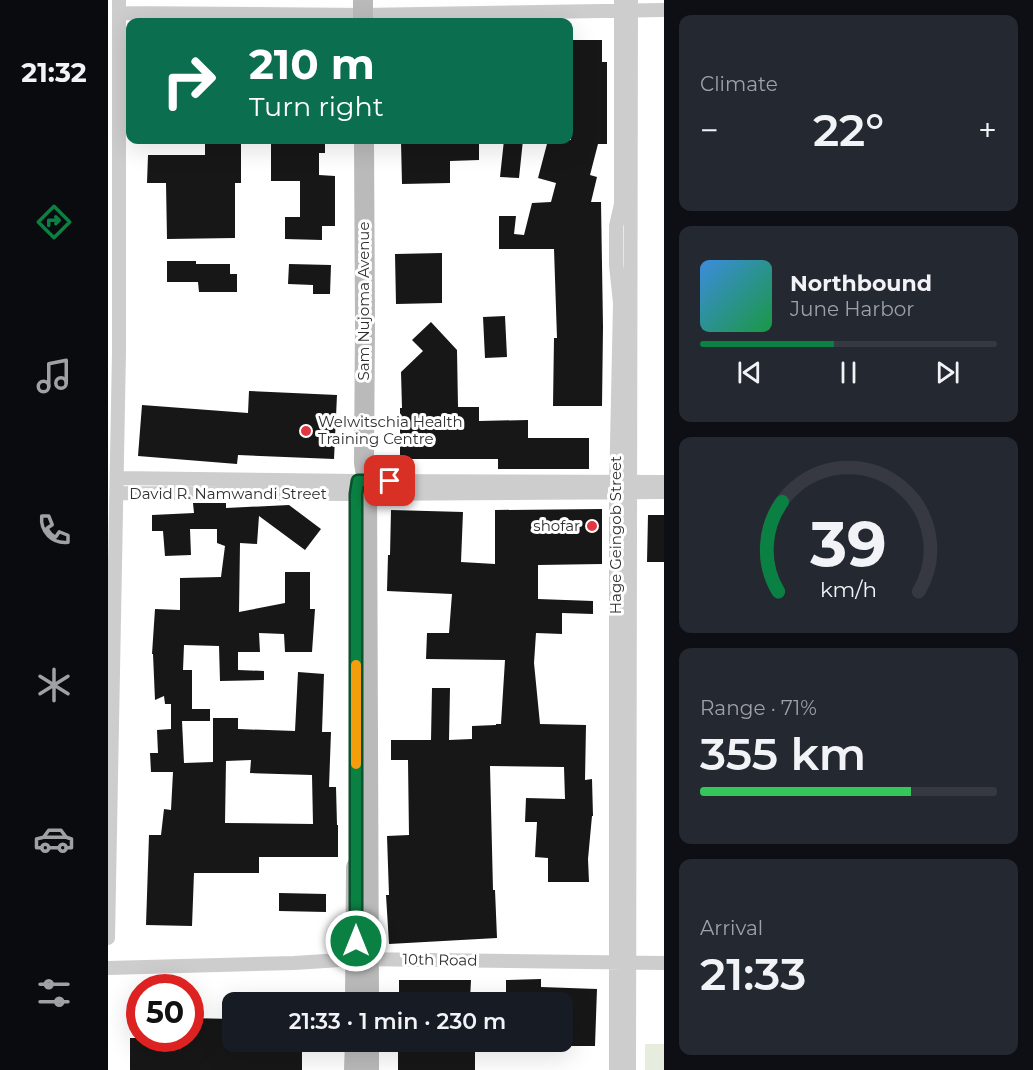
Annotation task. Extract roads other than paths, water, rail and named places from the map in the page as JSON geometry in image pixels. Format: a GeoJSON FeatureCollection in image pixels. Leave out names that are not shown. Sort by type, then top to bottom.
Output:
{"type":"FeatureCollection","features":[{"type":"Feature","properties":{"kind":"main road","name":"Sam Nujoma Avenue"},"geometry":{"type":"LineString","coordinates":[[364,144],[363,960],[368,992]]}},
{"type":"Feature","properties":{"kind":"main road","name":"Sam Nujoma Avenue"},"geometry":{"type":"LineString","coordinates":[[357,992],[363,960]]}},
{"type":"Feature","properties":{"kind":"main road"},"geometry":{"type":"LineString","coordinates":[[354,1070],[355,1052]]}},
{"type":"Feature","properties":{"kind":"main road"},"geometry":{"type":"LineString","coordinates":[[369,1052],[369,1070]]}},
{"type":"Feature","properties":{"kind":"street"},"geometry":{"type":"LineString","coordinates":[[108,938],[117,493],[119,7],[363,13],[626,5],[664,10]]}},
{"type":"Feature","properties":{"kind":"street","name":"Hage Geingob Street"},"geometry":{"type":"LineString","coordinates":[[626,5],[631,270],[623,487],[623,962],[629,1070]]}},
{"type":"Feature","properties":{"kind":"street","name":"David R. Namwandi Street"},"geometry":{"type":"LineString","coordinates":[[117,478],[623,487],[664,492]]}},
{"type":"Feature","properties":{"kind":"street","name":"David R. Namwandi Street"},"geometry":{"type":"LineString","coordinates":[[623,487],[664,482]]}},
{"type":"Feature","properties":{"kind":"street","name":"David R. Namwandi Street"},"geometry":{"type":"LineString","coordinates":[[117,493],[362,483]]}},
{"type":"Feature","properties":{"kind":"street","name":"10th Road"},"geometry":{"type":"LineString","coordinates":[[108,968],[363,960],[664,963]]}},
{"type":"Feature","properties":{"kind":"street","name":"Hage Geingob Street"},"geometry":{"type":"LineString","coordinates":[[616,1070],[623,962]]}},
{"type":"Feature","properties":{"kind":"place","name":"Welwitschia Health Training Centre"},"geometry":{"type":"Point","coordinates":[306,431]}},
{"type":"Feature","properties":{"kind":"place","name":"shofar"},"geometry":{"type":"Point","coordinates":[592,526]}}]}
